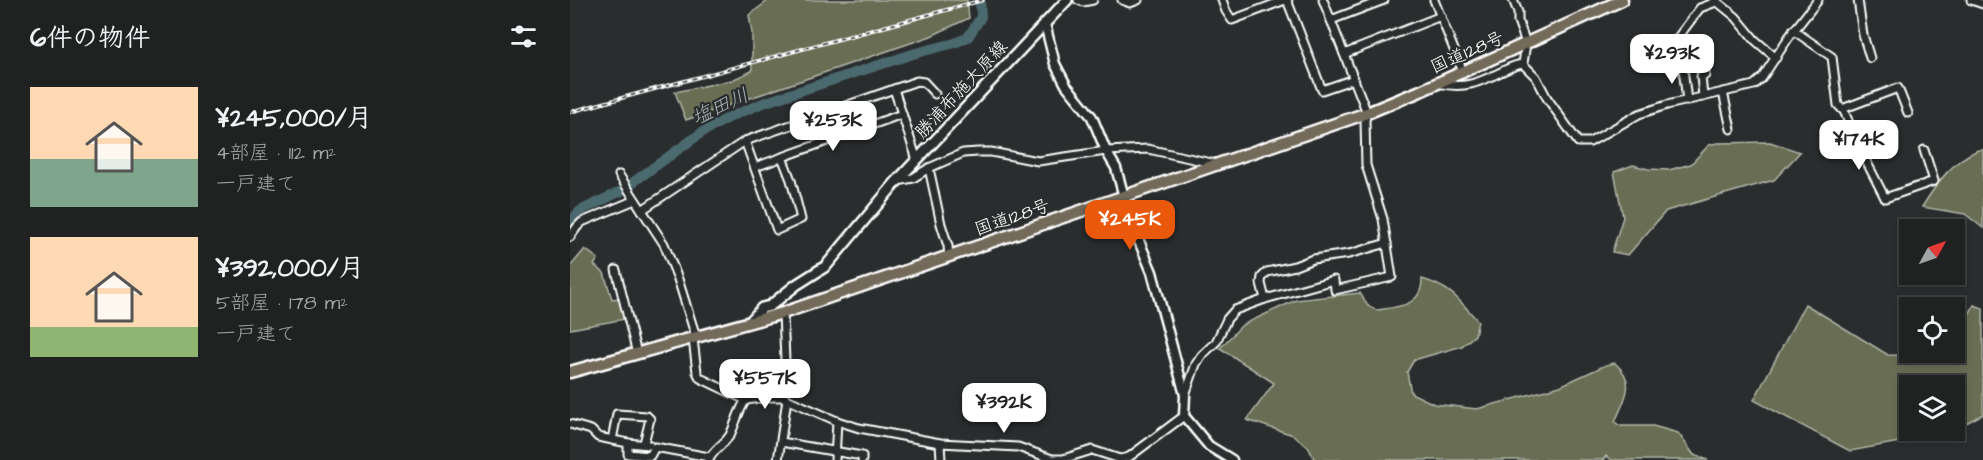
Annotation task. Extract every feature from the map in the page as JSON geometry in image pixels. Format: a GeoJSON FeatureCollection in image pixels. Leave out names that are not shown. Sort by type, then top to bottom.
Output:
{"type":"FeatureCollection","features":[{"type":"Feature","properties":{"kind":"highway","name":"国道128号"},"geometry":{"type":"LineString","coordinates":[[570,372],[783,313],[1367,113],[1622,0]]}},
{"type":"Feature","properties":{"kind":"main road","name":"勝浦布施大原線"},"geometry":{"type":"LineString","coordinates":[[750,322],[762,308],[770,306],[796,285],[826,266],[897,181],[1067,0]]}},
{"type":"Feature","properties":{"kind":"street"},"geometry":{"type":"LineString","coordinates":[[1078,0],[1083,2],[1093,0]]}},
{"type":"Feature","properties":{"kind":"street"},"geometry":{"type":"LineString","coordinates":[[1122,0],[1130,3],[1138,0]]}},
{"type":"Feature","properties":{"kind":"street"},"geometry":{"type":"LineString","coordinates":[[1222,0],[1233,20],[1268,3],[1286,0],[1322,90],[1354,78]]}},
{"type":"Feature","properties":{"kind":"street"},"geometry":{"type":"LineString","coordinates":[[1232,460],[1209,446],[1184,416],[1185,395],[1196,364],[1216,342],[1227,319],[1235,310],[1264,299],[1334,280],[1335,290],[1392,277],[1380,208],[1366,165],[1365,120],[1367,113],[1323,0]]}},
{"type":"Feature","properties":{"kind":"street"},"geometry":{"type":"LineString","coordinates":[[1331,20],[1384,0]]}},
{"type":"Feature","properties":{"kind":"street"},"geometry":{"type":"LineString","coordinates":[[1513,0],[1526,43],[1523,64]]}},
{"type":"Feature","properties":{"kind":"street"},"geometry":{"type":"LineString","coordinates":[[1523,64],[1536,77],[1547,98],[1578,142],[1582,144],[1590,142],[1639,114],[1754,85],[1762,78],[1793,30],[1818,0]]}},
{"type":"Feature","properties":{"kind":"street"},"geometry":{"type":"LineString","coordinates":[[1857,0],[1863,35],[1870,58]]}},
{"type":"Feature","properties":{"kind":"street"},"geometry":{"type":"LineString","coordinates":[[1971,0],[1983,4]]}},
{"type":"Feature","properties":{"kind":"street"},"geometry":{"type":"LineString","coordinates":[[1436,1],[1463,72]]}},
{"type":"Feature","properties":{"kind":"street"},"geometry":{"type":"LineString","coordinates":[[1676,40],[1700,8],[1716,1],[1736,17],[1755,40],[1776,58]]}},
{"type":"Feature","properties":{"kind":"street"},"geometry":{"type":"LineString","coordinates":[[1344,54],[1441,16]]}},
{"type":"Feature","properties":{"kind":"street"},"geometry":{"type":"LineString","coordinates":[[1044,24],[1055,64],[1066,85],[1092,117],[1106,151],[1116,168],[1131,222],[1152,272],[1185,395]]}},
{"type":"Feature","properties":{"kind":"street"},"geometry":{"type":"LineString","coordinates":[[1793,30],[1832,57],[1838,105],[1885,198],[1934,181],[1924,150]]}},
{"type":"Feature","properties":{"kind":"street"},"geometry":{"type":"LineString","coordinates":[[1438,83],[1455,87],[1463,86],[1515,65],[1523,64]]}},
{"type":"Feature","properties":{"kind":"street"},"geometry":{"type":"LineString","coordinates":[[1703,97],[1701,76],[1706,75],[1704,64]]}},
{"type":"Feature","properties":{"kind":"street"},"geometry":{"type":"LineString","coordinates":[[1683,68],[1687,101]]}},
{"type":"Feature","properties":{"kind":"street"},"geometry":{"type":"LineString","coordinates":[[642,210],[745,141],[916,81],[924,82],[935,94]]}},
{"type":"Feature","properties":{"kind":"street"},"geometry":{"type":"LineString","coordinates":[[1842,109],[1898,88],[1908,113]]}},
{"type":"Feature","properties":{"kind":"street"},"geometry":{"type":"LineString","coordinates":[[894,89],[917,160]]}},
{"type":"Feature","properties":{"kind":"street"},"geometry":{"type":"LineString","coordinates":[[1723,92],[1731,129]]}},
{"type":"Feature","properties":{"kind":"street"},"geometry":{"type":"LineString","coordinates":[[755,167],[902,114]]}},
{"type":"Feature","properties":{"kind":"street"},"geometry":{"type":"LineString","coordinates":[[745,141],[777,230],[801,219],[791,180],[782,157]]}},
{"type":"Feature","properties":{"kind":"street"},"geometry":{"type":"LineString","coordinates":[[897,181],[913,178],[963,153],[992,152],[1038,161],[1106,151],[1148,149],[1219,165]]}},
{"type":"Feature","properties":{"kind":"street"},"geometry":{"type":"LineString","coordinates":[[929,168],[949,256]]}},
{"type":"Feature","properties":{"kind":"street"},"geometry":{"type":"LineString","coordinates":[[619,175],[664,244],[678,279],[695,338],[697,372],[700,378],[746,400],[768,397],[784,398],[859,428],[940,443],[1018,447],[1052,459],[1069,459],[1092,450],[1120,459],[1129,458],[1184,416]]}},
{"type":"Feature","properties":{"kind":"street"},"geometry":{"type":"LineString","coordinates":[[570,237],[582,222],[635,200]]}},
{"type":"Feature","properties":{"kind":"street"},"geometry":{"type":"LineString","coordinates":[[1264,299],[1261,284],[1262,277],[1267,272],[1295,266],[1313,259],[1349,254],[1387,243]]}},
{"type":"Feature","properties":{"kind":"street"},"geometry":{"type":"LineString","coordinates":[[616,270],[637,354]]}},
{"type":"Feature","properties":{"kind":"street"},"geometry":{"type":"LineString","coordinates":[[778,460],[786,384],[783,313]]}},
{"type":"Feature","properties":{"kind":"street"},"geometry":{"type":"LineString","coordinates":[[570,424],[591,430],[598,437],[627,443],[644,443],[709,459],[714,450],[729,436],[746,400]]}},
{"type":"Feature","properties":{"kind":"street"},"geometry":{"type":"LineString","coordinates":[[612,440],[617,414],[647,416],[650,419],[644,443]]}},
{"type":"Feature","properties":{"kind":"street"},"geometry":{"type":"LineString","coordinates":[[835,456],[837,421]]}},
{"type":"Feature","properties":{"kind":"street"},"geometry":{"type":"LineString","coordinates":[[781,442],[835,456],[862,456],[861,460]]}},
{"type":"Feature","properties":{"kind":"street"},"geometry":{"type":"LineString","coordinates":[[627,443],[628,454],[650,456],[656,447]]}},
{"type":"Feature","properties":{"kind":"street"},"geometry":{"type":"LineString","coordinates":[[940,443],[941,460]]}},
{"type":"Feature","properties":{"kind":"green space"},"geometry":{"type":"Polygon","coordinates":[[[769,0],[967,0],[969,18],[931,36],[686,120],[675,92],[732,80],[752,71],[752,33],[749,15],[769,0]]]}},
{"type":"Feature","properties":{"kind":"green space"},"geometry":{"type":"Polygon","coordinates":[[[1770,142],[1800,152],[1774,180],[1666,211],[1628,255],[1612,252],[1623,217],[1614,172],[1633,165],[1648,169],[1669,170],[1691,164],[1709,145],[1717,143],[1770,142]]]}},
{"type":"Feature","properties":{"kind":"green space"},"geometry":{"type":"Polygon","coordinates":[[[1978,150],[1983,150],[1983,228],[1965,214],[1922,207],[1939,181],[1960,160],[1978,150]]]}},
{"type":"Feature","properties":{"kind":"green space"},"geometry":{"type":"Polygon","coordinates":[[[585,249],[598,259],[594,265],[604,273],[612,299],[619,298],[625,319],[570,329],[570,267],[585,249]]]}},
{"type":"Feature","properties":{"kind":"green space"},"geometry":{"type":"Polygon","coordinates":[[[1422,279],[1448,290],[1478,321],[1475,335],[1462,346],[1414,360],[1407,372],[1411,393],[1434,404],[1477,409],[1560,386],[1615,363],[1626,377],[1627,391],[1615,422],[1620,426],[1653,426],[1678,433],[1694,455],[1708,460],[1612,460],[1606,456],[1603,460],[1315,460],[1308,447],[1293,435],[1247,420],[1274,383],[1220,348],[1242,325],[1296,300],[1360,293],[1368,306],[1376,310],[1400,306],[1407,304],[1418,295],[1422,279]]]}},
{"type":"Feature","properties":{"kind":"green space"},"geometry":{"type":"Polygon","coordinates":[[[1805,304],[1888,355],[1899,355],[1899,363],[1965,363],[1965,322],[1974,305],[1983,308],[1983,414],[1965,424],[1965,375],[1899,375],[1899,441],[1905,441],[1850,451],[1754,400],[1805,304]]]}},
{"type":"Feature","properties":{"kind":"waterway","name":"塩田川"},"geometry":{"type":"LineString","coordinates":[[570,222],[580,211],[621,191],[704,131],[732,116],[763,103],[968,37],[981,17],[980,0]]}},
{"type":"Feature","properties":{"kind":"railway"},"geometry":{"type":"LineString","coordinates":[[570,112],[983,0]]}}]}
